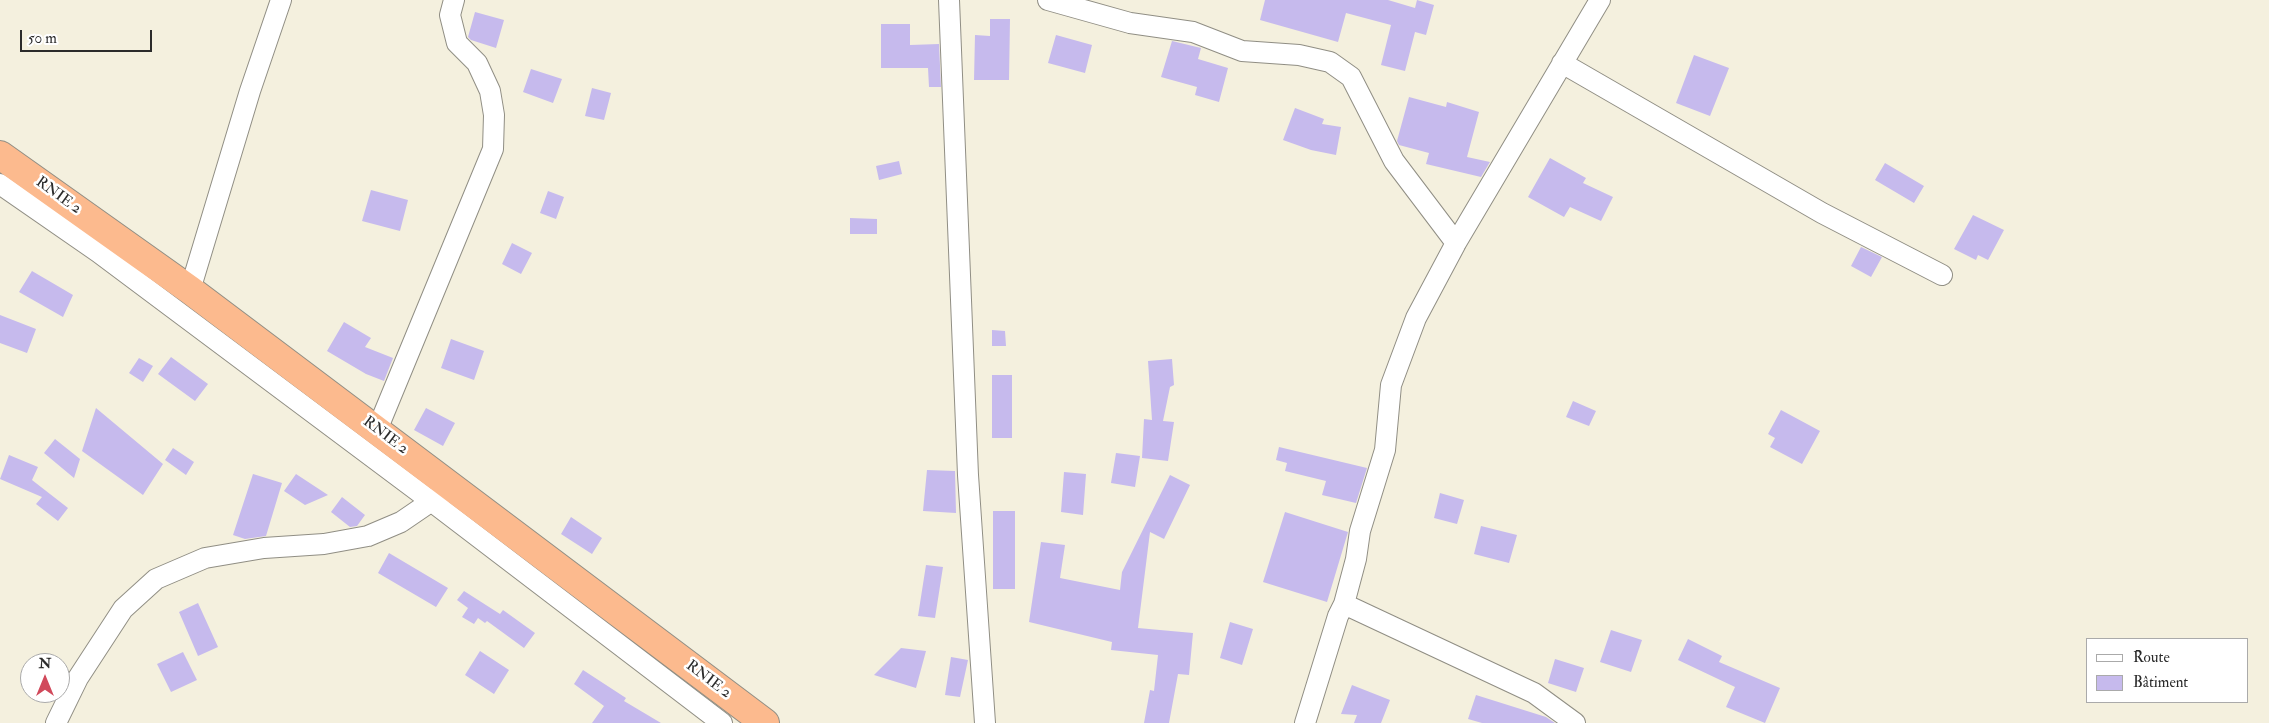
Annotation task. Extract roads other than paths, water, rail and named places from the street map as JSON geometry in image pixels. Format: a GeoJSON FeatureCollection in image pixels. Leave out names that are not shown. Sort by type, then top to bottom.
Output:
{"type":"FeatureCollection","features":[{"type":"Feature","properties":{"kind":"highway","name":"RNIE 2"},"geometry":{"type":"LineString","coordinates":[[0,155],[190,290],[377,430],[442,494],[764,723]]}},
{"type":"Feature","properties":{"kind":"street"},"geometry":{"type":"LineString","coordinates":[[190,290],[250,91],[281,0]]}},
{"type":"Feature","properties":{"kind":"street"},"geometry":{"type":"LineString","coordinates":[[377,430],[493,149],[494,115],[490,91],[477,63],[457,44],[450,15],[454,0]]}},
{"type":"Feature","properties":{"kind":"street"},"geometry":{"type":"LineString","coordinates":[[949,0],[968,475],[984,723]]}},
{"type":"Feature","properties":{"kind":"street"},"geometry":{"type":"LineString","coordinates":[[1048,0],[1130,23],[1193,32],[1242,51],[1299,55],[1330,62],[1351,77],[1394,161],[1456,243]]}},
{"type":"Feature","properties":{"kind":"street"},"geometry":{"type":"LineString","coordinates":[[1309,722],[1338,616],[1344,604],[1356,559],[1360,531],[1385,450],[1391,385],[1416,318],[1456,243],[1600,0]]}},
{"type":"Feature","properties":{"kind":"street"},"geometry":{"type":"LineString","coordinates":[[1562,63],[1822,213],[1942,276]]}},
{"type":"Feature","properties":{"kind":"street"},"geometry":{"type":"LineString","coordinates":[[0,184],[442,494],[722,723]]}},
{"type":"Feature","properties":{"kind":"street"},"geometry":{"type":"LineString","coordinates":[[56,723],[78,678],[123,609],[156,579],[205,558],[264,548],[324,544],[368,536],[401,522],[442,494]]}},
{"type":"Feature","properties":{"kind":"street"},"geometry":{"type":"LineString","coordinates":[[1344,604],[1534,693],[1575,723]]}}]}
